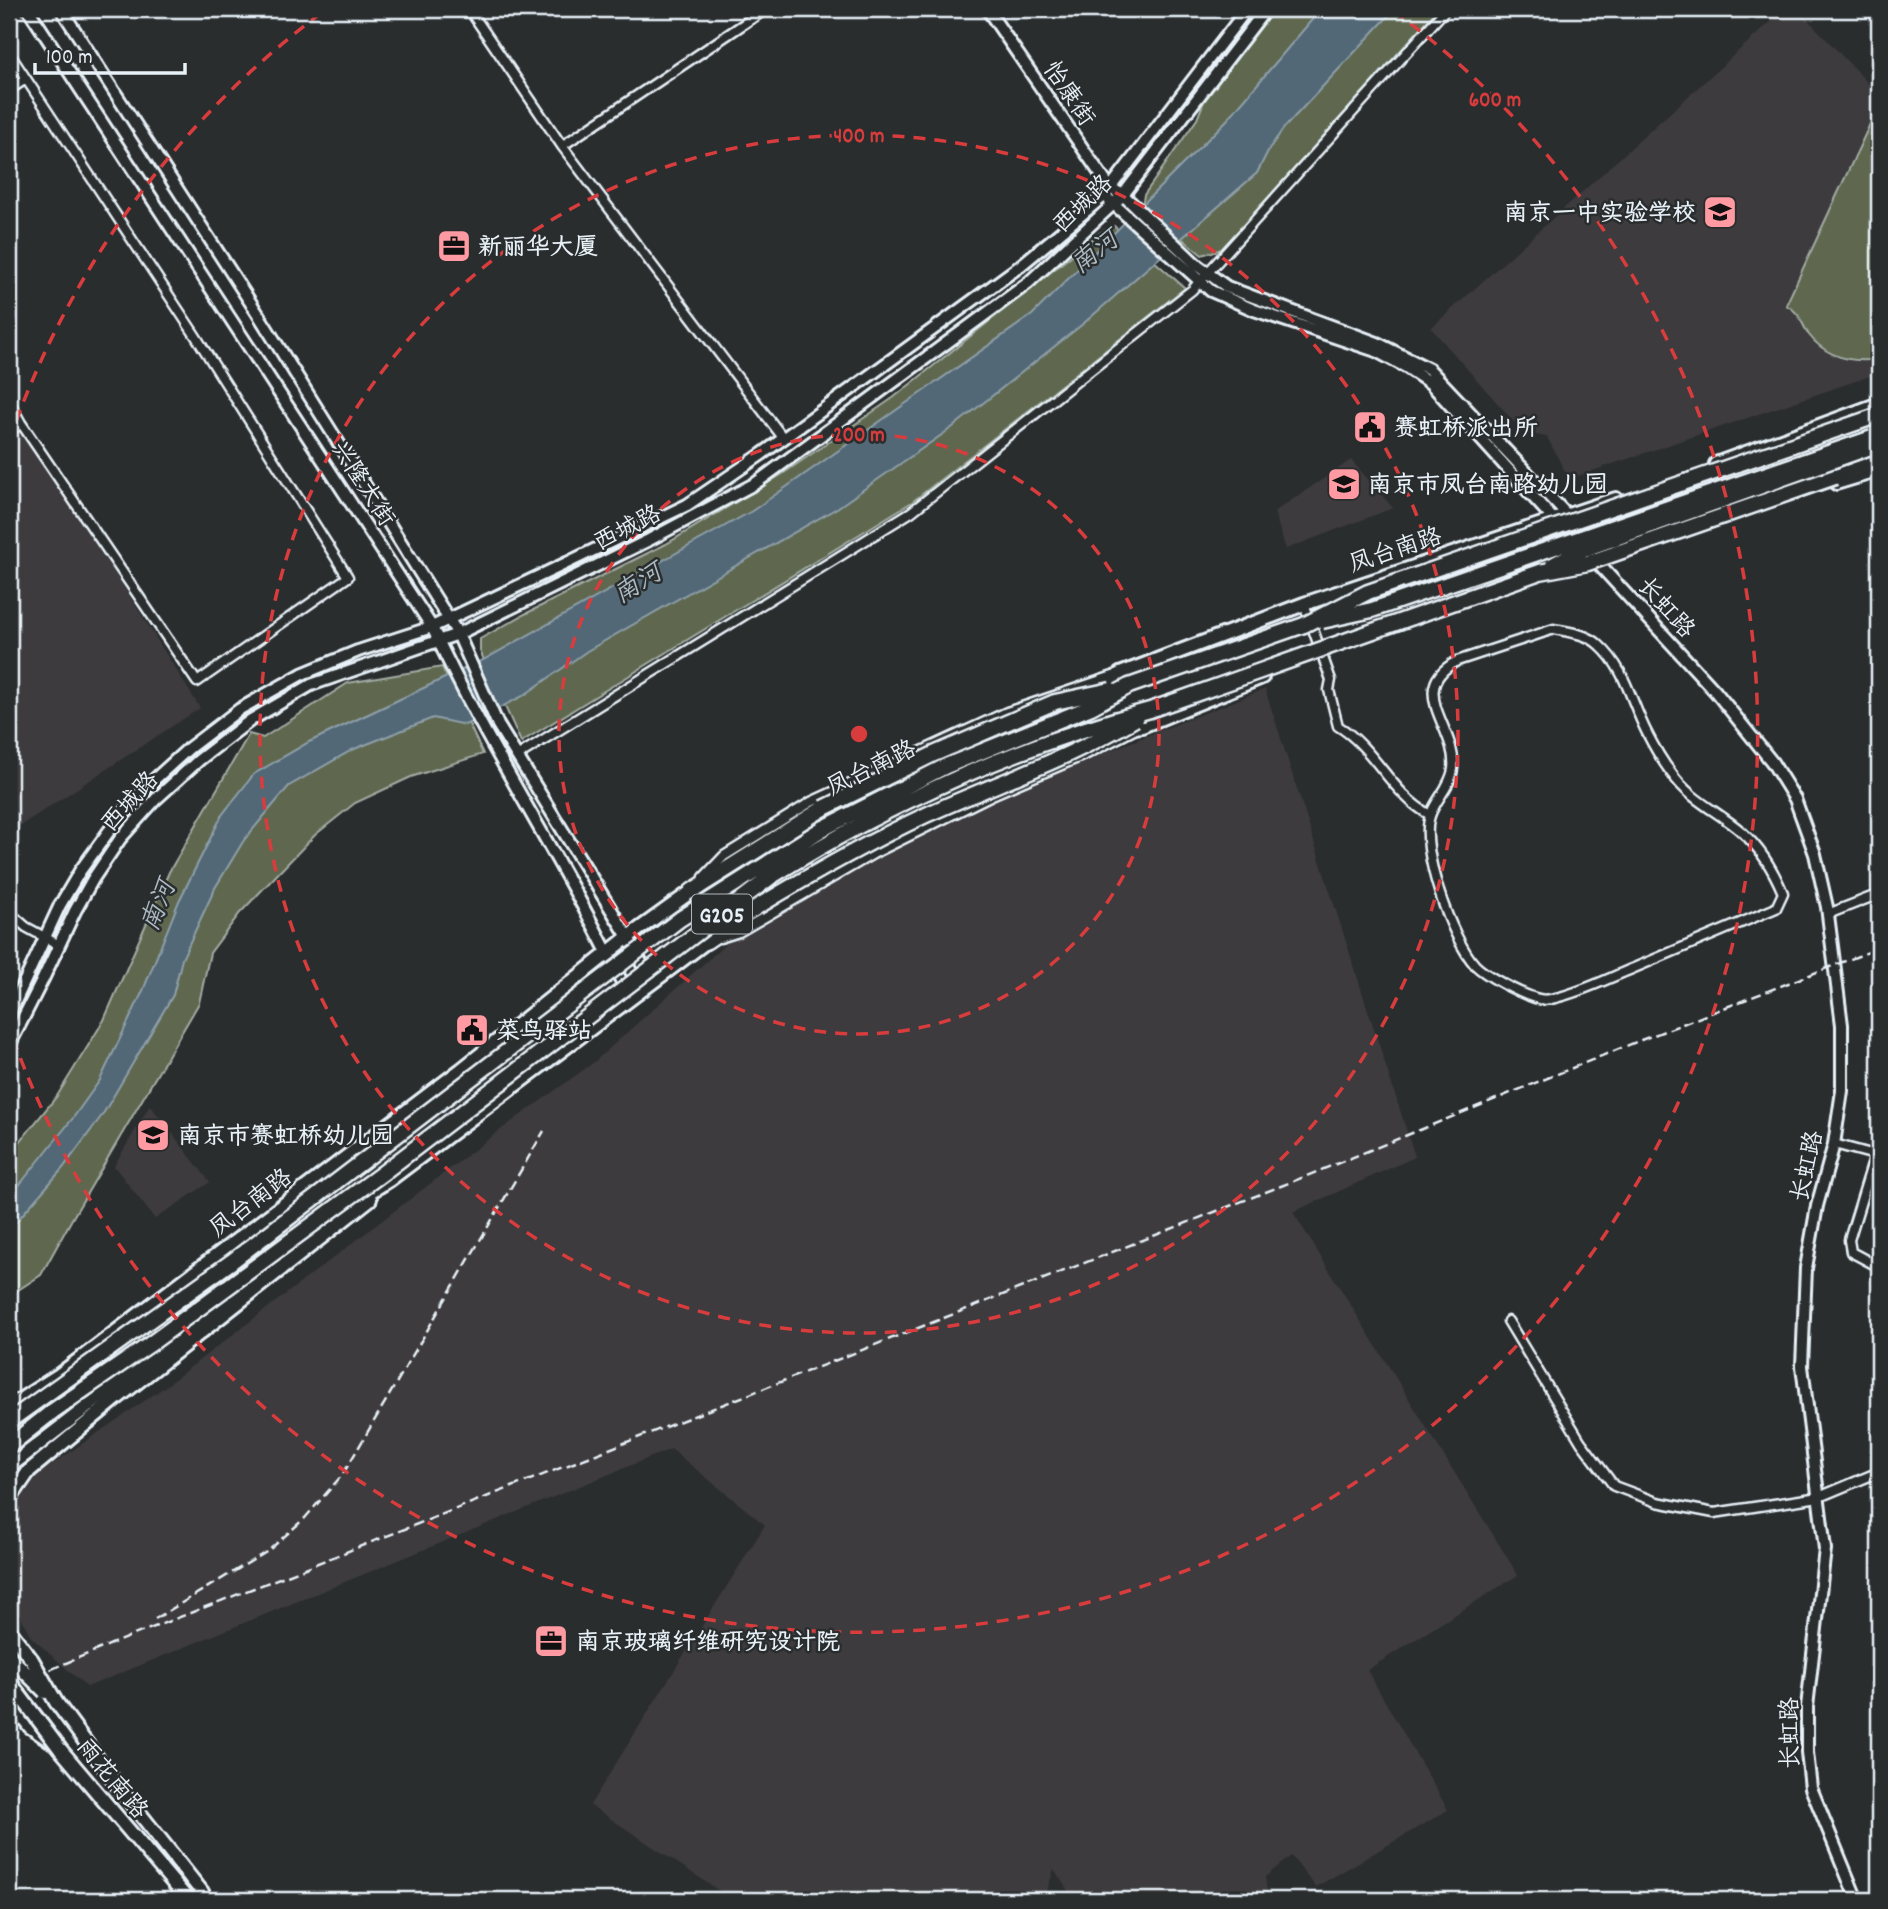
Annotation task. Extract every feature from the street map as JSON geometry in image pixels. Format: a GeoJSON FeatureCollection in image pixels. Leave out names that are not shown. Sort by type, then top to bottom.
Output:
{"type":"FeatureCollection","features":[{"type":"Feature","properties":{"kind":"highway","name":"凤台南路"},"geometry":{"type":"LineString","coordinates":[[9,1421],[231,1262],[680,919],[822,829],[957,761],[1091,707],[1129,686],[1304,625],[1368,592],[1879,415]]}},
{"type":"Feature","properties":{"kind":"highway"},"geometry":{"type":"LineString","coordinates":[[1304,625],[1372,610],[1879,436]]}},
{"type":"Feature","properties":{"kind":"highway"},"geometry":{"type":"LineString","coordinates":[[1540,572],[1579,551],[1879,444]]}},
{"type":"Feature","properties":{"kind":"highway"},"geometry":{"type":"LineString","coordinates":[[1540,572],[1588,563],[1879,461]]}},
{"type":"Feature","properties":{"kind":"highway"},"geometry":{"type":"LineString","coordinates":[[1835,477],[1879,469]]}},
{"type":"Feature","properties":{"kind":"highway","name":"凤台南路"},"geometry":{"type":"LineString","coordinates":[[9,1446],[53,1411],[384,1172],[772,876],[829,841],[958,778],[1096,724],[1150,710],[1540,572]]}},
{"type":"Feature","properties":{"kind":"highway"},"geometry":{"type":"LineString","coordinates":[[692,891],[824,808],[934,754],[1055,702],[1129,686]]}},
{"type":"Feature","properties":{"kind":"highway"},"geometry":{"type":"LineString","coordinates":[[707,941],[757,907],[881,837],[982,790],[1070,754],[1150,710]]}},
{"type":"Feature","properties":{"kind":"main road","name":"兴隆大街"},"geometry":{"type":"LineString","coordinates":[[28,9],[432,627],[485,730],[608,953],[631,1001]]}},
{"type":"Feature","properties":{"kind":"main road","name":"兴隆大街"},"geometry":{"type":"LineString","coordinates":[[61,9],[258,314],[458,634],[498,725],[628,937],[652,983]]}},
{"type":"Feature","properties":{"kind":"main road","name":"怡康街"},"geometry":{"type":"LineString","coordinates":[[987,9],[1117,199],[1204,277]]}},
{"type":"Feature","properties":{"kind":"main road","name":"西城路"},"geometry":{"type":"LineString","coordinates":[[9,1015],[80,871],[109,831],[145,789],[189,748],[240,709],[302,674],[358,651],[432,627],[687,505],[784,439],[1020,266],[1117,199],[1247,9]]}},
{"type":"Feature","properties":{"kind":"main road","name":"西城路"},"geometry":{"type":"LineString","coordinates":[[9,1046],[93,879],[120,839],[165,791],[199,760],[251,720],[311,685],[458,634],[649,540],[756,483],[1028,283],[1117,199],[1266,9]]}},
{"type":"Feature","properties":{"kind":"main road","name":"长虹路"},"geometry":{"type":"LineString","coordinates":[[1204,277],[1377,343],[1429,369],[1568,516],[1593,558],[1715,691],[1772,762],[1795,799],[1807,826],[1828,914],[1842,1025],[1842,1091],[1834,1144],[1817,1206],[1806,1268],[1803,1329],[1802,1366],[1825,1549],[1808,1707],[1807,1752],[1811,1788],[1857,1900]]}},
{"type":"Feature","properties":{"kind":"main road"},"geometry":{"type":"LineString","coordinates":[[1204,277],[1211,291],[1254,310],[1376,351],[1430,383],[1554,520]]}},
{"type":"Feature","properties":{"kind":"main road","name":"凤台南路"},"geometry":{"type":"LineString","coordinates":[[9,1407],[69,1368],[461,1070],[628,937],[692,891],[718,882],[798,830],[887,781],[1092,698],[1119,674],[1304,604],[1568,516],[1879,404]]}},
{"type":"Feature","properties":{"kind":"main road"},"geometry":{"type":"LineString","coordinates":[[9,1467],[352,1203],[389,1180],[631,1001],[707,941],[723,922],[828,856],[889,822],[959,788],[1103,729],[1142,726],[1322,654],[1593,558],[1879,469]]}},
{"type":"Feature","properties":{"kind":"main road"},"geometry":{"type":"LineString","coordinates":[[358,651],[367,655],[363,666]]}},
{"type":"Feature","properties":{"kind":"main road"},"geometry":{"type":"LineString","coordinates":[[9,1500],[29,1471],[116,1399],[359,1209],[389,1180]]}},
{"type":"Feature","properties":{"kind":"main road"},"geometry":{"type":"LineString","coordinates":[[9,1630],[32,1660],[56,1702]]}},
{"type":"Feature","properties":{"kind":"main road"},"geometry":{"type":"LineString","coordinates":[[9,1656],[56,1702]]}},
{"type":"Feature","properties":{"kind":"main road","name":"雨花南路"},"geometry":{"type":"LineString","coordinates":[[9,1681],[61,1748],[188,1900]]}},
{"type":"Feature","properties":{"kind":"main road"},"geometry":{"type":"LineString","coordinates":[[9,1700],[29,1727],[61,1748]]}},
{"type":"Feature","properties":{"kind":"main road","name":"雨花南路"},"geometry":{"type":"LineString","coordinates":[[56,1702],[202,1892],[205,1900]]}},
{"type":"Feature","properties":{"kind":"street"},"geometry":{"type":"LineString","coordinates":[[469,9],[562,146],[784,439]]}},
{"type":"Feature","properties":{"kind":"street"},"geometry":{"type":"LineString","coordinates":[[562,146],[766,9]]}},
{"type":"Feature","properties":{"kind":"street"},"geometry":{"type":"LineString","coordinates":[[517,756],[912,512],[1192,290],[1446,9]]}},
{"type":"Feature","properties":{"kind":"street"},"geometry":{"type":"LineString","coordinates":[[9,53],[195,335],[348,578],[197,682],[20,423],[9,401]]}},
{"type":"Feature","properties":{"kind":"street"},"geometry":{"type":"LineString","coordinates":[[9,90],[26,79]]}},
{"type":"Feature","properties":{"kind":"street"},"geometry":{"type":"LineString","coordinates":[[9,432],[20,423]]}},
{"type":"Feature","properties":{"kind":"street"},"geometry":{"type":"LineString","coordinates":[[1304,604],[1331,680],[1329,690],[1338,726],[1348,733],[1415,808],[1430,816]]}},
{"type":"Feature","properties":{"kind":"street"},"geometry":{"type":"LineString","coordinates":[[1554,629],[1576,633],[1597,642],[1617,663],[1631,691],[1646,733],[1673,776],[1698,801],[1742,832],[1773,866],[1783,893],[1776,908],[1592,985],[1542,1000],[1533,998],[1476,967],[1468,956],[1451,921],[1432,870],[1428,846],[1430,816],[1453,771],[1450,745],[1434,707],[1433,689],[1438,676],[1457,661],[1554,629]]}},
{"type":"Feature","properties":{"kind":"street"},"geometry":{"type":"LineString","coordinates":[[692,891],[724,856],[811,802],[1007,712],[1119,674]]}},
{"type":"Feature","properties":{"kind":"street"},"geometry":{"type":"LineString","coordinates":[[707,941],[739,932],[873,854],[994,794],[1087,754],[1142,726]]}},
{"type":"Feature","properties":{"kind":"street"},"geometry":{"type":"LineString","coordinates":[[1828,914],[1879,894]]}},
{"type":"Feature","properties":{"kind":"street"},"geometry":{"type":"LineString","coordinates":[[11,914],[26,927],[59,945]]}},
{"type":"Feature","properties":{"kind":"street"},"geometry":{"type":"LineString","coordinates":[[1834,1144],[1877,1155],[1849,1240],[1851,1252],[1879,1267]]}},
{"type":"Feature","properties":{"kind":"street"},"geometry":{"type":"LineString","coordinates":[[1508,1321],[1581,1443],[1614,1486],[1657,1502],[1714,1513],[1819,1497],[1879,1472]]}},
{"type":"Feature","properties":{"kind":"shaded area","name":"南京一中实验学校"},"geometry":{"type":"Polygon","coordinates":[[[1785,9],[1798,9],[1879,95],[1879,373],[1569,479],[1547,437],[1524,433],[1431,328],[1785,9]]]}},
{"type":"Feature","properties":{"kind":"shaded area"},"geometry":{"type":"Polygon","coordinates":[[[9,404],[200,708],[9,833],[9,404]]]}},
{"type":"Feature","properties":{"kind":"shaded area","name":"南京市凤台南路幼儿园"},"geometry":{"type":"Polygon","coordinates":[[[1351,460],[1393,508],[1286,549],[1274,512],[1351,460]]]}},
{"type":"Feature","properties":{"kind":"shaded area"},"geometry":{"type":"Polygon","coordinates":[[[1265,689],[1415,1157],[1293,1212],[1518,1575],[1367,1670],[1448,1810],[1316,1887],[1291,1856],[1265,1877],[1268,1900],[1074,1900],[1054,1869],[1044,1900],[733,1900],[590,1805],[765,1525],[671,1449],[87,1687],[31,1637],[9,1594],[9,1538],[11,1512],[34,1477],[163,1388],[503,1128],[593,1063],[739,932],[873,854],[965,808],[1265,689]]]}},
{"type":"Feature","properties":{"kind":"shaded area","name":"南京市赛虹桥幼儿园"},"geometry":{"type":"Polygon","coordinates":[[[150,1105],[210,1182],[155,1219],[114,1166],[150,1105]]]}},
{"type":"Feature","properties":{"kind":"green space"},"geometry":{"type":"Polygon","coordinates":[[[1241,9],[1438,9],[1222,249],[1202,255],[1142,206],[1144,195],[1197,119],[1241,9]]]}},
{"type":"Feature","properties":{"kind":"green space"},"geometry":{"type":"Polygon","coordinates":[[[1876,111],[1879,113],[1879,359],[1859,360],[1832,354],[1816,343],[1800,318],[1786,305],[1876,111]]]}},
{"type":"Feature","properties":{"kind":"green space"},"geometry":{"type":"Polygon","coordinates":[[[1114,226],[1185,288],[912,502],[521,742],[480,651],[480,639],[666,544],[781,475],[893,398],[1101,232],[1114,226]]]}},
{"type":"Feature","properties":{"kind":"green space"},"geometry":{"type":"Polygon","coordinates":[[[442,667],[483,754],[411,777],[355,803],[315,835],[240,913],[210,953],[199,1003],[41,1275],[9,1296],[9,1155],[57,1096],[104,1020],[169,872],[249,734],[263,738],[348,683],[442,667]]]}},
{"type":"Feature","properties":{"kind":"water","name":"南河"},"geometry":{"type":"Polygon","coordinates":[[[1321,9],[1395,9],[1284,128],[1257,173],[1084,323],[953,427],[837,508],[587,651],[523,696],[465,725],[433,718],[352,750],[289,786],[244,840],[215,888],[182,959],[173,995],[103,1114],[63,1168],[9,1230],[9,1198],[100,1080],[142,993],[179,901],[222,815],[254,774],[309,742],[485,659],[752,511],[1032,315],[1227,120],[1321,9]]]}},
{"type":"Feature","properties":{"kind":"railway"},"geometry":{"type":"LineString","coordinates":[[9,1687],[116,1642],[1304,1177],[1641,1040],[1879,948]]}},
{"type":"Feature","properties":{"kind":"railway"},"geometry":{"type":"LineString","coordinates":[[155,1619],[268,1551],[305,1518],[343,1474],[544,1131]]}},
{"type":"Feature","properties":{"kind":"place","name":"南京一中实验学校"},"geometry":{"type":"Point","coordinates":[1720,212]}},
{"type":"Feature","properties":{"kind":"place","name":"新丽华大厦"},"geometry":{"type":"Point","coordinates":[454,246]}},
{"type":"Feature","properties":{"kind":"place","name":"赛虹桥派出所"},"geometry":{"type":"Point","coordinates":[1370,427]}},
{"type":"Feature","properties":{"kind":"place","name":"南京市凤台南路幼儿园"},"geometry":{"type":"Point","coordinates":[1344,484]}},
{"type":"Feature","properties":{"kind":"place","name":"菜鸟驿站"},"geometry":{"type":"Point","coordinates":[472,1030]}},
{"type":"Feature","properties":{"kind":"place","name":"南京市赛虹桥幼儿园"},"geometry":{"type":"Point","coordinates":[153,1135]}},
{"type":"Feature","properties":{"kind":"place","name":"南京玻璃纤维研究设计院"},"geometry":{"type":"Point","coordinates":[551,1641]}}]}
